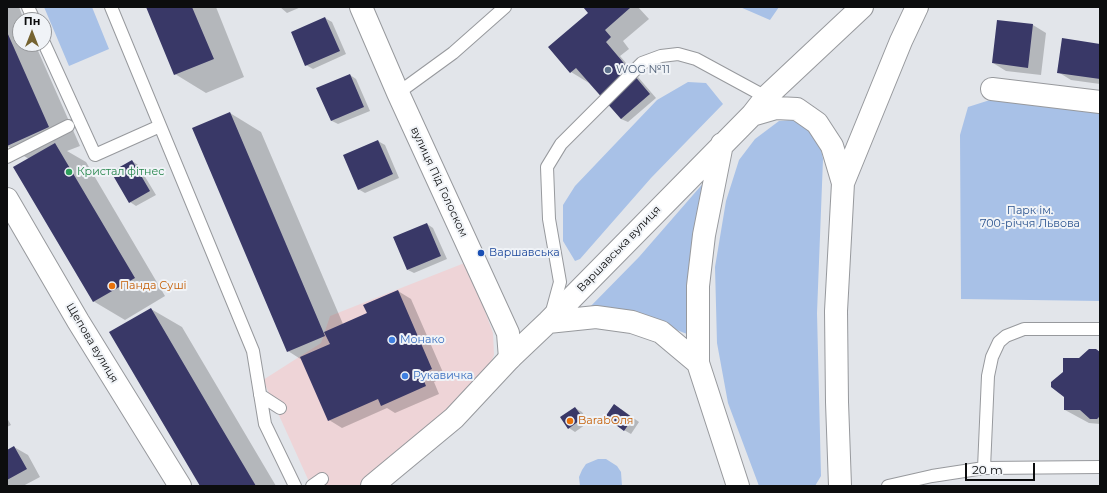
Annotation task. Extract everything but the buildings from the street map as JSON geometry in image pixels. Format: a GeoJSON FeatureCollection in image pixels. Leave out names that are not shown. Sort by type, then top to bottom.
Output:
{"type":"FeatureCollection","features":[{"type":"Feature","properties":{"kind":"main road","name":"вулиця Під Голоском"},"geometry":{"type":"LineString","coordinates":[[361,7],[398,93],[508,333],[510,358]]}},
{"type":"Feature","properties":{"kind":"main road","name":"Варшавська вулиця"},"geometry":{"type":"LineString","coordinates":[[372,486],[454,418],[510,358],[548,322],[752,115],[766,97],[862,7]]}},
{"type":"Feature","properties":{"kind":"main road"},"geometry":{"type":"LineString","coordinates":[[840,486],[836,312],[843,183],[901,41],[917,7]]}},
{"type":"Feature","properties":{"kind":"main road"},"geometry":{"type":"LineString","coordinates":[[992,89],[1100,102]]}},
{"type":"Feature","properties":{"kind":"main road"},"geometry":{"type":"LineString","coordinates":[[752,115],[776,108],[798,109],[817,123],[832,146],[843,183]]}},
{"type":"Feature","properties":{"kind":"main road"},"geometry":{"type":"LineString","coordinates":[[722,144],[704,235],[700,272],[698,363],[738,486]]}},
{"type":"Feature","properties":{"kind":"main road","name":"Щепова вулиця"},"geometry":{"type":"LineString","coordinates":[[7,199],[78,321],[180,486]]}},
{"type":"Feature","properties":{"kind":"main road"},"geometry":{"type":"LineString","coordinates":[[548,322],[596,316],[632,322],[661,332],[698,363]]}},
{"type":"Feature","properties":{"kind":"lane"},"geometry":{"type":"LineString","coordinates":[[111,7],[253,351],[265,424],[295,486]]}},
{"type":"Feature","properties":{"kind":"lane"},"geometry":{"type":"LineString","coordinates":[[398,93],[453,53],[505,7]]}},
{"type":"Feature","properties":{"kind":"lane"},"geometry":{"type":"LineString","coordinates":[[48,52],[95,155],[160,126]]}},
{"type":"Feature","properties":{"kind":"lane"},"geometry":{"type":"LineString","coordinates":[[548,322],[560,282],[549,219],[547,167],[561,144],[642,63],[662,56],[678,54],[696,59],[766,97]]}},
{"type":"Feature","properties":{"kind":"lane"},"geometry":{"type":"LineString","coordinates":[[7,156],[68,126]]}},
{"type":"Feature","properties":{"kind":"lane"},"geometry":{"type":"LineString","coordinates":[[984,468],[988,376],[992,357],[1000,342],[1006,336],[1024,329],[1100,330]]}},
{"type":"Feature","properties":{"kind":"lane"},"geometry":{"type":"LineString","coordinates":[[260,395],[280,408]]}},
{"type":"Feature","properties":{"kind":"lane"},"geometry":{"type":"LineString","coordinates":[[888,486],[984,468],[1100,467]]}},
{"type":"Feature","properties":{"kind":"lane"},"geometry":{"type":"LineString","coordinates":[[312,486],[322,479]]}},
{"type":"Feature","properties":{"kind":"shaded area"},"geometry":{"type":"Polygon","coordinates":[[[467,262],[493,333],[494,355],[485,376],[363,486],[311,486],[263,380],[321,343],[330,316],[467,262]]]}},
{"type":"Feature","properties":{"kind":"green space"},"geometry":{"type":"Polygon","coordinates":[[[44,7],[92,7],[109,49],[69,66],[52,26],[52,12],[46,12],[44,7]]]}},
{"type":"Feature","properties":{"kind":"green space"},"geometry":{"type":"Polygon","coordinates":[[[740,7],[779,7],[770,20],[740,7]]]}},
{"type":"Feature","properties":{"kind":"green space"},"geometry":{"type":"Polygon","coordinates":[[[688,82],[706,83],[723,104],[651,178],[580,259],[575,261],[563,241],[563,205],[575,186],[657,100],[688,82]]]}},
{"type":"Feature","properties":{"kind":"green space","name":"Парк ім. 700-річчя Львова"},"geometry":{"type":"Polygon","coordinates":[[[990,100],[1100,113],[1100,301],[961,299],[960,135],[968,107],[990,100]]]}},
{"type":"Feature","properties":{"kind":"green space"},"geometry":{"type":"Polygon","coordinates":[[[792,120],[807,126],[819,140],[823,159],[817,313],[821,476],[815,486],[759,486],[728,403],[717,343],[715,267],[726,201],[739,160],[755,139],[779,121],[792,120]]]}},
{"type":"Feature","properties":{"kind":"green space"},"geometry":{"type":"Polygon","coordinates":[[[706,180],[695,222],[686,302],[687,334],[641,316],[584,313],[639,257],[706,180]]]}},
{"type":"Feature","properties":{"kind":"green space"},"geometry":{"type":"Polygon","coordinates":[[[598,459],[606,459],[617,466],[621,472],[622,486],[580,486],[579,477],[586,464],[598,459]]]}},
{"type":"Feature","properties":{"kind":"place","name":"WOG №11"},"geometry":{"type":"Point","coordinates":[608,70]}},
{"type":"Feature","properties":{"kind":"place","name":"Кристал фітнес"},"geometry":{"type":"Point","coordinates":[69,172]}},
{"type":"Feature","properties":{"kind":"place","name":"Варшавська"},"geometry":{"type":"Point","coordinates":[481,253]}},
{"type":"Feature","properties":{"kind":"place","name":"Панда Суші"},"geometry":{"type":"Point","coordinates":[112,286]}},
{"type":"Feature","properties":{"kind":"place","name":"Монако"},"geometry":{"type":"Point","coordinates":[392,340]}},
{"type":"Feature","properties":{"kind":"place","name":"Рукавичка"},"geometry":{"type":"Point","coordinates":[405,376]}},
{"type":"Feature","properties":{"kind":"place","name":"BarabОля"},"geometry":{"type":"Point","coordinates":[570,421]}}]}
